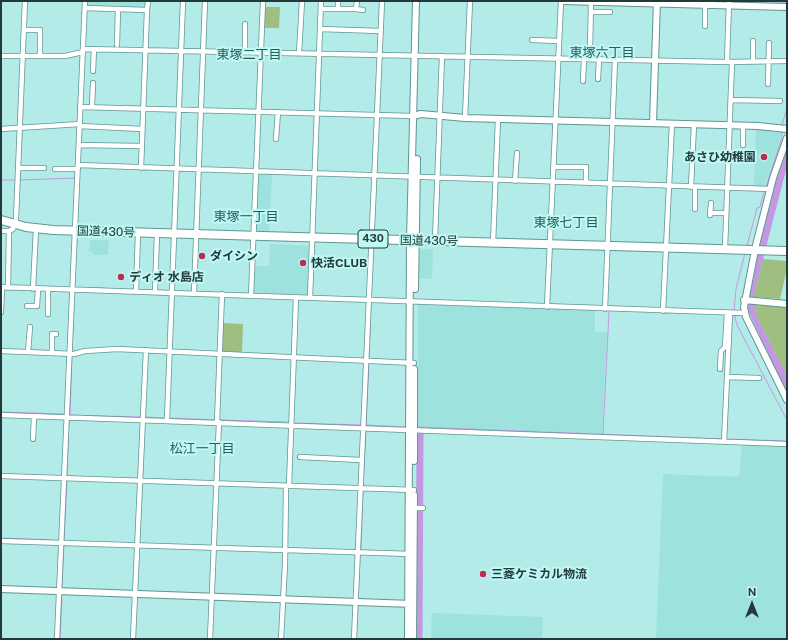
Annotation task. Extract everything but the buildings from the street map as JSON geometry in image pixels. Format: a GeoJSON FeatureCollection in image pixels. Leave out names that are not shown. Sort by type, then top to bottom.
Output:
{"type":"FeatureCollection","features":[{"type":"Feature","properties":{"kind":"highway","name":"国道430号"},"geometry":{"type":"LineString","coordinates":[[1,220],[13,228]]}},
{"type":"Feature","properties":{"kind":"highway","name":"国道430号"},"geometry":{"type":"LineString","coordinates":[[1,225],[36,231],[75,233],[787,251]]}},
{"type":"Feature","properties":{"kind":"highway","name":"国道430号"},"geometry":{"type":"LineString","coordinates":[[413,242],[435,240],[549,246]]}},
{"type":"Feature","properties":{"kind":"highway","name":"国道430号"},"geometry":{"type":"LineString","coordinates":[[666,249],[725,248],[787,256]]}},
{"type":"Feature","properties":{"kind":"street"},"geometry":{"type":"LineString","coordinates":[[8,287],[18,168],[25,1]]}},
{"type":"Feature","properties":{"kind":"street"},"geometry":{"type":"LineString","coordinates":[[58,639],[63,542],[64,478],[74,288],[80,107],[86,8],[85,1]]}},
{"type":"Feature","properties":{"kind":"street"},"geometry":{"type":"LineString","coordinates":[[141,168],[148,1]]}},
{"type":"Feature","properties":{"kind":"street"},"geometry":{"type":"LineString","coordinates":[[167,420],[183,1]]}},
{"type":"Feature","properties":{"kind":"street"},"geometry":{"type":"LineString","coordinates":[[194,292],[205,1]]}},
{"type":"Feature","properties":{"kind":"street"},"geometry":{"type":"LineString","coordinates":[[251,294],[263,1]]}},
{"type":"Feature","properties":{"kind":"street"},"geometry":{"type":"LineString","coordinates":[[299,53],[302,1]]}},
{"type":"Feature","properties":{"kind":"street"},"geometry":{"type":"LineString","coordinates":[[310,297],[321,1]]}},
{"type":"Feature","properties":{"kind":"street"},"geometry":{"type":"LineString","coordinates":[[338,1],[338,9]]}},
{"type":"Feature","properties":{"kind":"street"},"geometry":{"type":"LineString","coordinates":[[356,9],[357,1]]}},
{"type":"Feature","properties":{"kind":"street"},"geometry":{"type":"LineString","coordinates":[[354,639],[368,361],[371,241],[376,176],[382,1]]}},
{"type":"Feature","properties":{"kind":"street"},"geometry":{"type":"LineString","coordinates":[[413,639],[412,554],[414,508],[412,490],[412,302],[416,1]]}},
{"type":"Feature","properties":{"kind":"street"},"geometry":{"type":"LineString","coordinates":[[416,55],[419,1]]}},
{"type":"Feature","properties":{"kind":"street"},"geometry":{"type":"LineString","coordinates":[[465,118],[470,1]]}},
{"type":"Feature","properties":{"kind":"street"},"geometry":{"type":"LineString","coordinates":[[547,305],[562,1],[678,2],[705,5],[728,3],[771,4],[787,7]]}},
{"type":"Feature","properties":{"kind":"street"},"geometry":{"type":"LineString","coordinates":[[590,49],[591,2]]}},
{"type":"Feature","properties":{"kind":"street"},"geometry":{"type":"LineString","coordinates":[[653,123],[657,2]]}},
{"type":"Feature","properties":{"kind":"street"},"geometry":{"type":"LineString","coordinates":[[725,248],[731,100],[728,3]]}},
{"type":"Feature","properties":{"kind":"street"},"geometry":{"type":"LineString","coordinates":[[705,5],[705,26]]}},
{"type":"Feature","properties":{"kind":"street"},"geometry":{"type":"LineString","coordinates":[[86,8],[147,10]]}},
{"type":"Feature","properties":{"kind":"street"},"geometry":{"type":"LineString","coordinates":[[116,45],[118,9]]}},
{"type":"Feature","properties":{"kind":"street"},"geometry":{"type":"LineString","coordinates":[[320,9],[363,10]]}},
{"type":"Feature","properties":{"kind":"street"},"geometry":{"type":"LineString","coordinates":[[591,12],[610,12]]}},
{"type":"Feature","properties":{"kind":"street"},"geometry":{"type":"LineString","coordinates":[[245,24],[245,52]]}},
{"type":"Feature","properties":{"kind":"street"},"geometry":{"type":"LineString","coordinates":[[320,29],[380,31]]}},
{"type":"Feature","properties":{"kind":"street"},"geometry":{"type":"LineString","coordinates":[[24,30],[40,30],[40,56]]}},
{"type":"Feature","properties":{"kind":"street"},"geometry":{"type":"LineString","coordinates":[[532,40],[559,41]]}},
{"type":"Feature","properties":{"kind":"street"},"geometry":{"type":"LineString","coordinates":[[753,41],[753,62]]}},
{"type":"Feature","properties":{"kind":"street"},"geometry":{"type":"LineString","coordinates":[[768,84],[769,43]]}},
{"type":"Feature","properties":{"kind":"street"},"geometry":{"type":"LineString","coordinates":[[1,56],[65,56],[84,49],[94,49],[730,62],[787,61]]}},
{"type":"Feature","properties":{"kind":"street"},"geometry":{"type":"LineString","coordinates":[[93,71],[94,49]]}},
{"type":"Feature","properties":{"kind":"street"},"geometry":{"type":"LineString","coordinates":[[435,240],[442,56]]}},
{"type":"Feature","properties":{"kind":"street"},"geometry":{"type":"LineString","coordinates":[[583,81],[584,59]]}},
{"type":"Feature","properties":{"kind":"street"},"geometry":{"type":"LineString","coordinates":[[598,78],[599,59]]}},
{"type":"Feature","properties":{"kind":"street"},"geometry":{"type":"LineString","coordinates":[[605,307],[614,122],[615,60]]}},
{"type":"Feature","properties":{"kind":"street"},"geometry":{"type":"LineString","coordinates":[[92,107],[93,82]]}},
{"type":"Feature","properties":{"kind":"street"},"geometry":{"type":"LineString","coordinates":[[731,100],[780,100]]}},
{"type":"Feature","properties":{"kind":"street"},"geometry":{"type":"LineString","coordinates":[[80,107],[415,115],[465,118],[730,125],[784,129]]}},
{"type":"Feature","properties":{"kind":"street"},"geometry":{"type":"LineString","coordinates":[[276,139],[278,112]]}},
{"type":"Feature","properties":{"kind":"street"},"geometry":{"type":"LineString","coordinates":[[493,242],[498,119]]}},
{"type":"Feature","properties":{"kind":"street"},"geometry":{"type":"LineString","coordinates":[[663,309],[672,124]]}},
{"type":"Feature","properties":{"kind":"street"},"geometry":{"type":"LineString","coordinates":[[694,124],[693,187],[695,209]]}},
{"type":"Feature","properties":{"kind":"street"},"geometry":{"type":"LineString","coordinates":[[1,130],[80,125],[142,129]]}},
{"type":"Feature","properties":{"kind":"street"},"geometry":{"type":"LineString","coordinates":[[743,126],[743,145]]}},
{"type":"Feature","properties":{"kind":"street"},"geometry":{"type":"LineString","coordinates":[[787,138],[770,189],[754,251],[744,313],[787,400]]}},
{"type":"Feature","properties":{"kind":"street"},"geometry":{"type":"LineString","coordinates":[[79,145],[142,146]]}},
{"type":"Feature","properties":{"kind":"street"},"geometry":{"type":"LineString","coordinates":[[515,181],[517,153]]}},
{"type":"Feature","properties":{"kind":"street"},"geometry":{"type":"LineString","coordinates":[[55,169],[79,166],[770,189]]}},
{"type":"Feature","properties":{"kind":"street"},"geometry":{"type":"LineString","coordinates":[[553,167],[586,167],[586,183]]}},
{"type":"Feature","properties":{"kind":"street"},"geometry":{"type":"LineString","coordinates":[[18,168],[44,168]]}},
{"type":"Feature","properties":{"kind":"street"},"geometry":{"type":"LineString","coordinates":[[711,203],[710,214],[726,213]]}},
{"type":"Feature","properties":{"kind":"street"},"geometry":{"type":"LineString","coordinates":[[1,231],[13,228]]}},
{"type":"Feature","properties":{"kind":"street"},"geometry":{"type":"LineString","coordinates":[[27,306],[37,306],[34,288],[36,231]]}},
{"type":"Feature","properties":{"kind":"street"},"geometry":{"type":"LineString","coordinates":[[136,290],[138,235]]}},
{"type":"Feature","properties":{"kind":"street"},"geometry":{"type":"LineString","coordinates":[[155,291],[157,235]]}},
{"type":"Feature","properties":{"kind":"street"},"geometry":{"type":"LineString","coordinates":[[1,312],[2,288],[8,287],[251,294],[296,298],[370,299],[412,302],[547,305],[744,313]]}},
{"type":"Feature","properties":{"kind":"street"},"geometry":{"type":"LineString","coordinates":[[48,289],[48,314]]}},
{"type":"Feature","properties":{"kind":"street"},"geometry":{"type":"LineString","coordinates":[[210,639],[217,483],[219,355],[222,294]]}},
{"type":"Feature","properties":{"kind":"street"},"geometry":{"type":"LineString","coordinates":[[281,639],[296,298]]}},
{"type":"Feature","properties":{"kind":"street"},"geometry":{"type":"LineString","coordinates":[[745,300],[787,304]]}},
{"type":"Feature","properties":{"kind":"street"},"geometry":{"type":"LineString","coordinates":[[720,369],[721,351],[725,347],[731,313]]}},
{"type":"Feature","properties":{"kind":"street"},"geometry":{"type":"LineString","coordinates":[[724,439],[731,313]]}},
{"type":"Feature","properties":{"kind":"street"},"geometry":{"type":"LineString","coordinates":[[28,352],[30,327]]}},
{"type":"Feature","properties":{"kind":"street"},"geometry":{"type":"LineString","coordinates":[[52,353],[52,334],[56,334]]}},
{"type":"Feature","properties":{"kind":"street"},"geometry":{"type":"LineString","coordinates":[[1,351],[70,354],[99,349],[146,350],[219,355],[412,363]]}},
{"type":"Feature","properties":{"kind":"street"},"geometry":{"type":"LineString","coordinates":[[133,639],[146,350]]}},
{"type":"Feature","properties":{"kind":"street"},"geometry":{"type":"LineString","coordinates":[[727,377],[759,378]]}},
{"type":"Feature","properties":{"kind":"street"},"geometry":{"type":"LineString","coordinates":[[1,415],[364,427],[412,430],[724,439],[787,444]]}},
{"type":"Feature","properties":{"kind":"street"},"geometry":{"type":"LineString","coordinates":[[33,440],[34,416]]}},
{"type":"Feature","properties":{"kind":"street"},"geometry":{"type":"LineString","coordinates":[[300,457],[362,460]]}},
{"type":"Feature","properties":{"kind":"street"},"geometry":{"type":"LineString","coordinates":[[1,476],[412,490]]}},
{"type":"Feature","properties":{"kind":"street"},"geometry":{"type":"LineString","coordinates":[[414,508],[423,508]]}},
{"type":"Feature","properties":{"kind":"street"},"geometry":{"type":"LineString","coordinates":[[1,541],[138,543],[412,554]]}},
{"type":"Feature","properties":{"kind":"street"},"geometry":{"type":"LineString","coordinates":[[1,589],[412,604]]}},
{"type":"Feature","properties":{"kind":"street"},"geometry":{"type":"LineString","coordinates":[[408,639],[412,604]]}},
{"type":"Feature","properties":{"kind":"shaded area"},"geometry":{"type":"Polygon","coordinates":[[[88,1],[146,1],[145,8],[87,6],[88,1]]]}},
{"type":"Feature","properties":{"kind":"shaded area","name":"あさひ幼稚園"},"geometry":{"type":"Polygon","coordinates":[[[756,129],[781,132],[781,137],[765,186],[754,186],[756,129]]]}},
{"type":"Feature","properties":{"kind":"shaded area"},"geometry":{"type":"Polygon","coordinates":[[[787,144],[787,166],[753,298],[757,317],[787,376],[787,394],[746,306],[775,179],[787,144]]]}},
{"type":"Feature","properties":{"kind":"shaded area"},"geometry":{"type":"Polygon","coordinates":[[[257,173],[272,174],[269,233],[255,232],[257,173]]]}},
{"type":"Feature","properties":{"kind":"shaded area"},"geometry":{"type":"Polygon","coordinates":[[[90,240],[109,240],[108,255],[93,255],[93,252],[89,252],[90,240]]]}},
{"type":"Feature","properties":{"kind":"shaded area"},"geometry":{"type":"Polygon","coordinates":[[[270,244],[310,246],[308,295],[252,293],[253,266],[269,266],[270,244]]]}},
{"type":"Feature","properties":{"kind":"shaded area"},"geometry":{"type":"Polygon","coordinates":[[[422,249],[433,249],[432,279],[418,278],[418,252],[422,249]]]}},
{"type":"Feature","properties":{"kind":"shaded area"},"geometry":{"type":"Polygon","coordinates":[[[418,304],[595,310],[595,332],[607,332],[602,434],[418,427],[418,304]]]}},
{"type":"Feature","properties":{"kind":"shaded area"},"geometry":{"type":"Polygon","coordinates":[[[742,444],[787,445],[787,639],[656,639],[663,474],[739,477],[742,444]]]}},
{"type":"Feature","properties":{"kind":"shaded area"},"geometry":{"type":"Polygon","coordinates":[[[432,613],[543,617],[542,639],[431,639],[432,613]]]}},
{"type":"Feature","properties":{"kind":"green space"},"geometry":{"type":"Polygon","coordinates":[[[264,7],[280,7],[279,28],[263,28],[264,7]]]}},
{"type":"Feature","properties":{"kind":"green space"},"geometry":{"type":"Polygon","coordinates":[[[763,259],[787,261],[787,269],[780,299],[753,297],[763,259]]]}},
{"type":"Feature","properties":{"kind":"green space"},"geometry":{"type":"Polygon","coordinates":[[[754,305],[786,307],[787,376],[757,317],[754,305]]]}},
{"type":"Feature","properties":{"kind":"green space"},"geometry":{"type":"Polygon","coordinates":[[[223,323],[243,324],[242,354],[222,353],[223,323]]]}},
{"type":"Feature","properties":{"kind":"waterway"},"geometry":{"type":"LineString","coordinates":[[706,1],[725,2]]}},
{"type":"Feature","properties":{"kind":"waterway"},"geometry":{"type":"LineString","coordinates":[[732,2],[767,3]]}},
{"type":"Feature","properties":{"kind":"waterway"},"geometry":{"type":"LineString","coordinates":[[774,3],[787,3]]}},
{"type":"Feature","properties":{"kind":"waterway"},"geometry":{"type":"LineString","coordinates":[[782,125],[787,108]]}},
{"type":"Feature","properties":{"kind":"waterway"},"geometry":{"type":"LineString","coordinates":[[766,187],[782,137],[782,130]]}},
{"type":"Feature","properties":{"kind":"waterway"},"geometry":{"type":"LineString","coordinates":[[20,180],[75,178]]}},
{"type":"Feature","properties":{"kind":"waterway"},"geometry":{"type":"LineString","coordinates":[[1,180],[16,180]]}},
{"type":"Feature","properties":{"kind":"waterway"},"geometry":{"type":"LineString","coordinates":[[747,246],[757,208],[760,207],[764,192]]}},
{"type":"Feature","properties":{"kind":"waterway"},"geometry":{"type":"LineString","coordinates":[[76,253],[77,241]]}},
{"type":"Feature","properties":{"kind":"waterway"},"geometry":{"type":"LineString","coordinates":[[734,311],[736,289],[745,253]]}},
{"type":"Feature","properties":{"kind":"waterway"},"geometry":{"type":"LineString","coordinates":[[76,288],[104,288]]}},
{"type":"Feature","properties":{"kind":"waterway"},"geometry":{"type":"LineString","coordinates":[[195,292],[236,293]]}},
{"type":"Feature","properties":{"kind":"waterway"},"geometry":{"type":"LineString","coordinates":[[369,359],[371,302]]}},
{"type":"Feature","properties":{"kind":"waterway"},"geometry":{"type":"LineString","coordinates":[[72,351],[74,304]]}},
{"type":"Feature","properties":{"kind":"waterway"},"geometry":{"type":"LineString","coordinates":[[603,434],[609,312]]}},
{"type":"Feature","properties":{"kind":"waterway"},"geometry":{"type":"LineString","coordinates":[[734,314],[737,325],[787,420]]}},
{"type":"Feature","properties":{"kind":"waterway"},"geometry":{"type":"LineString","coordinates":[[70,415],[72,357]]}},
{"type":"Feature","properties":{"kind":"waterway"},"geometry":{"type":"LineString","coordinates":[[366,427],[369,362]]}},
{"type":"Feature","properties":{"kind":"waterway"},"geometry":{"type":"LineString","coordinates":[[1,412],[64,414]]}},
{"type":"Feature","properties":{"kind":"waterway"},"geometry":{"type":"LineString","coordinates":[[69,415],[140,417]]}},
{"type":"Feature","properties":{"kind":"waterway"},"geometry":{"type":"LineString","coordinates":[[145,417],[165,418]]}},
{"type":"Feature","properties":{"kind":"waterway"},"geometry":{"type":"LineString","coordinates":[[170,418],[215,420]]}},
{"type":"Feature","properties":{"kind":"waterway"},"geometry":{"type":"LineString","coordinates":[[67,475],[69,419]]}},
{"type":"Feature","properties":{"kind":"waterway"},"geometry":{"type":"LineString","coordinates":[[220,420],[287,422]]}},
{"type":"Feature","properties":{"kind":"waterway"},"geometry":{"type":"LineString","coordinates":[[294,423],[361,425]]}},
{"type":"Feature","properties":{"kind":"waterway"},"geometry":{"type":"LineString","coordinates":[[366,425],[406,427]]}},
{"type":"Feature","properties":{"kind":"waterway"},"geometry":{"type":"LineString","coordinates":[[418,427],[723,439]]}},
{"type":"Feature","properties":{"kind":"waterway"},"geometry":{"type":"LineString","coordinates":[[363,487],[366,430]]}},
{"type":"Feature","properties":{"kind":"waterway"},"geometry":{"type":"LineString","coordinates":[[419,639],[420,432]]}},
{"type":"Feature","properties":{"kind":"waterway"},"geometry":{"type":"LineString","coordinates":[[726,439],[787,441]]}},
{"type":"Feature","properties":{"kind":"waterway"},"geometry":{"type":"LineString","coordinates":[[64,541],[67,481]]}},
{"type":"Feature","properties":{"kind":"waterway"},"geometry":{"type":"LineString","coordinates":[[361,551],[363,490]]}},
{"type":"Feature","properties":{"kind":"waterway"},"geometry":{"type":"LineString","coordinates":[[1,538],[54,540]]}},
{"type":"Feature","properties":{"kind":"waterway"},"geometry":{"type":"LineString","coordinates":[[64,541],[96,542]]}},
{"type":"Feature","properties":{"kind":"waterway"},"geometry":{"type":"LineString","coordinates":[[62,586],[64,544]]}},
{"type":"Feature","properties":{"kind":"waterway"},"geometry":{"type":"LineString","coordinates":[[358,597],[360,554]]}},
{"type":"Feature","properties":{"kind":"waterway"},"geometry":{"type":"LineString","coordinates":[[60,639],[62,598]]}},
{"type":"Feature","properties":{"kind":"waterway"},"geometry":{"type":"LineString","coordinates":[[356,639],[358,608]]}},
{"type":"Feature","properties":{"kind":"place","name":"あさひ幼稚園"},"geometry":{"type":"Point","coordinates":[764,157]}},
{"type":"Feature","properties":{"kind":"place","name":"ダイシン"},"geometry":{"type":"Point","coordinates":[202,256]}},
{"type":"Feature","properties":{"kind":"place","name":"快活CLUB"},"geometry":{"type":"Point","coordinates":[303,263]}},
{"type":"Feature","properties":{"kind":"place","name":"ディオ 水島店"},"geometry":{"type":"Point","coordinates":[121,277]}},
{"type":"Feature","properties":{"kind":"place","name":"三菱ケミカル物流"},"geometry":{"type":"Point","coordinates":[483,574]}},
{"type":"Feature","properties":{"kind":"district","name":"東塚六丁目"},"geometry":{"type":"Point","coordinates":[602,53]}},
{"type":"Feature","properties":{"kind":"district","name":"東塚二丁目"},"geometry":{"type":"Point","coordinates":[249,55]}},
{"type":"Feature","properties":{"kind":"district","name":"東塚一丁目"},"geometry":{"type":"Point","coordinates":[246,217]}},
{"type":"Feature","properties":{"kind":"district","name":"東塚七丁目"},"geometry":{"type":"Point","coordinates":[566,223]}},
{"type":"Feature","properties":{"kind":"district","name":"松江一丁目"},"geometry":{"type":"Point","coordinates":[202,449]}}]}
